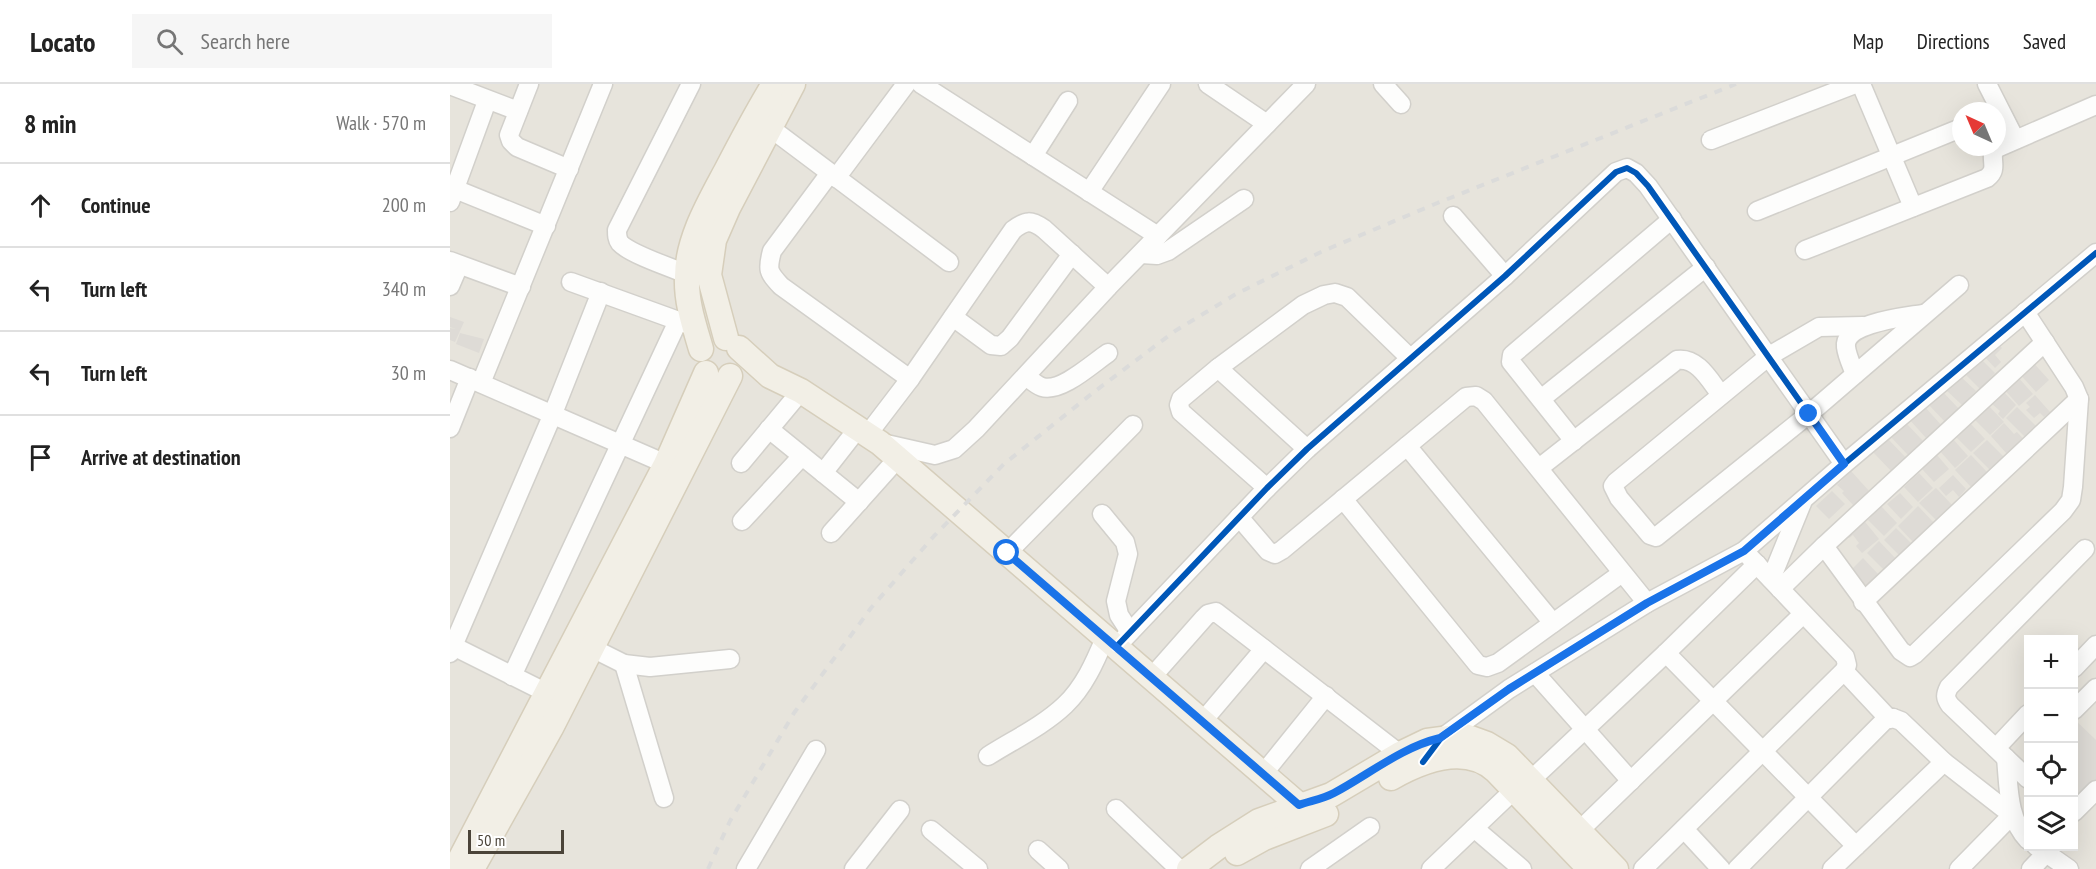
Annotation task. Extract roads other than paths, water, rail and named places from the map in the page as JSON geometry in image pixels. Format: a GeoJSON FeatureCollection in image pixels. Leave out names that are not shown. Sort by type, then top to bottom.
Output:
{"type":"FeatureCollection","features":[{"type":"Feature","properties":{"kind":"main road"},"geometry":{"type":"LineString","coordinates":[[472,869],[551,728],[741,360],[732,343],[710,276],[714,240],[762,122],[774,84]]}},
{"type":"Feature","properties":{"kind":"main road"},"geometry":{"type":"LineString","coordinates":[[770,376],[733,374],[717,379],[706,373],[700,362],[691,332],[687,274],[703,214],[762,122],[793,84]]}},
{"type":"Feature","properties":{"kind":"main road"},"geometry":{"type":"LineString","coordinates":[[691,332],[710,339],[716,337],[732,343],[770,376],[801,391],[876,441],[1007,553],[1117,639],[1151,678],[1306,812]]}},
{"type":"Feature","properties":{"kind":"main road"},"geometry":{"type":"LineString","coordinates":[[455,869],[666,464],[706,373]]}},
{"type":"Feature","properties":{"kind":"main road"},"geometry":{"type":"LineString","coordinates":[[1213,869],[1400,754],[1427,741],[1465,736],[1487,744],[1507,756],[1523,785],[1590,869]]}},
{"type":"Feature","properties":{"kind":"main road"},"geometry":{"type":"LineString","coordinates":[[1190,869],[1218,847],[1259,822],[1353,800],[1409,768],[1423,762],[1449,757],[1479,761],[1523,785],[1580,830],[1616,869]]}},
{"type":"Feature","properties":{"kind":"street"},"geometry":{"type":"LineString","coordinates":[[529,84],[509,135],[511,141],[517,147],[569,169]]}},
{"type":"Feature","properties":{"kind":"street"},"geometry":{"type":"LineString","coordinates":[[450,428],[521,287],[603,84]]}},
{"type":"Feature","properties":{"kind":"street"},"geometry":{"type":"LineString","coordinates":[[687,274],[621,245],[617,230],[691,84]]}},
{"type":"Feature","properties":{"kind":"street"},"geometry":{"type":"LineString","coordinates":[[906,84],[772,251],[768,267],[771,275],[781,286],[910,379]]}},
{"type":"Feature","properties":{"kind":"street"},"geometry":{"type":"LineString","coordinates":[[921,84],[1158,236]]}},
{"type":"Feature","properties":{"kind":"street"},"geometry":{"type":"LineString","coordinates":[[1089,192],[1161,84]]}},
{"type":"Feature","properties":{"kind":"street"},"geometry":{"type":"LineString","coordinates":[[1208,84],[1267,124]]}},
{"type":"Feature","properties":{"kind":"street"},"geometry":{"type":"LineString","coordinates":[[823,473],[876,441],[935,455],[954,449],[976,429],[1108,287],[1306,84]]}},
{"type":"Feature","properties":{"kind":"street"},"geometry":{"type":"LineString","coordinates":[[1383,84],[1401,104]]}},
{"type":"Feature","properties":{"kind":"street"},"geometry":{"type":"LineString","coordinates":[[1712,140],[1855,84]]}},
{"type":"Feature","properties":{"kind":"street"},"geometry":{"type":"LineString","coordinates":[[1861,84],[1913,207]]}},
{"type":"Feature","properties":{"kind":"street"},"geometry":{"type":"LineString","coordinates":[[1987,84],[1994,102]]}},
{"type":"Feature","properties":{"kind":"street"},"geometry":{"type":"LineString","coordinates":[[450,85],[518,111]]}},
{"type":"Feature","properties":{"kind":"street"},"geometry":{"type":"LineString","coordinates":[[487,101],[452,193],[546,226]]}},
{"type":"Feature","properties":{"kind":"street"},"geometry":{"type":"LineString","coordinates":[[1033,156],[1068,101]]}},
{"type":"Feature","properties":{"kind":"street"},"geometry":{"type":"LineString","coordinates":[[1805,250],[1987,178],[1993,173],[1995,167],[1993,153],[1997,148],[2096,105]]}},
{"type":"Feature","properties":{"kind":"street"},"geometry":{"type":"LineString","coordinates":[[762,122],[949,262]]}},
{"type":"Feature","properties":{"kind":"street"},"geometry":{"type":"LineString","coordinates":[[2006,124],[2015,139]]}},
{"type":"Feature","properties":{"kind":"street"},"geometry":{"type":"LineString","coordinates":[[1757,211],[1952,132]]}},
{"type":"Feature","properties":{"kind":"street"},"geometry":{"type":"LineString","coordinates":[[987,756],[1065,706],[1079,690],[1094,664],[1117,639],[1307,449],[1505,276],[1616,172],[1626,168],[1636,173],[1648,186],[1844,464]]}},
{"type":"Feature","properties":{"kind":"street"},"geometry":{"type":"LineString","coordinates":[[1141,254],[1157,255],[1168,251],[1245,199]]}},
{"type":"Feature","properties":{"kind":"street"},"geometry":{"type":"LineString","coordinates":[[1453,216],[1505,276]]}},
{"type":"Feature","properties":{"kind":"street"},"geometry":{"type":"LineString","coordinates":[[1574,441],[1512,362],[1512,355],[1672,219]]}},
{"type":"Feature","properties":{"kind":"street"},"geometry":{"type":"LineString","coordinates":[[831,533],[859,502],[876,441],[910,379],[1013,230],[1023,222],[1033,221],[1108,287]]}},
{"type":"Feature","properties":{"kind":"street"},"geometry":{"type":"LineString","coordinates":[[1423,762],[1440,738],[1503,693],[1647,603],[1744,551],[2096,253]]}},
{"type":"Feature","properties":{"kind":"street"},"geometry":{"type":"LineString","coordinates":[[953,317],[991,345],[1001,346],[1010,338],[1072,254]]}},
{"type":"Feature","properties":{"kind":"street"},"geometry":{"type":"LineString","coordinates":[[450,286],[454,263],[521,287]]}},
{"type":"Feature","properties":{"kind":"street"},"geometry":{"type":"LineString","coordinates":[[1541,399],[1706,267]]}},
{"type":"Feature","properties":{"kind":"street"},"geometry":{"type":"LineString","coordinates":[[512,676],[619,446],[691,332],[601,292],[571,282]]}},
{"type":"Feature","properties":{"kind":"street"},"geometry":{"type":"LineString","coordinates":[[1926,313],[1863,326],[1819,327],[1769,356],[1616,482],[1613,486],[1619,498],[1653,537],[1660,534],[1809,414],[1959,285]]}},
{"type":"Feature","properties":{"kind":"street"},"geometry":{"type":"LineString","coordinates":[[547,693],[452,650],[552,416],[601,292]]}},
{"type":"Feature","properties":{"kind":"street"},"geometry":{"type":"LineString","coordinates":[[1267,488],[1181,412],[1179,405],[1181,399],[1218,368],[1303,305],[1324,295],[1335,293],[1347,297],[1410,358]]}},
{"type":"Feature","properties":{"kind":"street"},"geometry":{"type":"LineString","coordinates":[[1824,546],[1863,602],[1905,656],[1910,657],[2063,511],[2071,500],[2079,399],[2074,387],[2025,312]]}},
{"type":"Feature","properties":{"kind":"street"},"geometry":{"type":"LineString","coordinates":[[1855,374],[1845,347],[1847,338],[1863,326]]}},
{"type":"Feature","properties":{"kind":"street"},"geometry":{"type":"LineString","coordinates":[[1775,584],[1824,546],[2044,342]]}},
{"type":"Feature","properties":{"kind":"street"},"geometry":{"type":"LineString","coordinates":[[1026,376],[1044,387],[1054,387],[1067,382],[1108,353]]}},
{"type":"Feature","properties":{"kind":"street"},"geometry":{"type":"LineString","coordinates":[[1539,468],[1677,360],[1685,359],[1695,362],[1722,395]]}},
{"type":"Feature","properties":{"kind":"street"},"geometry":{"type":"LineString","coordinates":[[1218,368],[1307,449]]}},
{"type":"Feature","properties":{"kind":"street"},"geometry":{"type":"LineString","coordinates":[[450,370],[619,446],[666,464]]}},
{"type":"Feature","properties":{"kind":"street"},"geometry":{"type":"LineString","coordinates":[[741,463],[801,391]]}},
{"type":"Feature","properties":{"kind":"street"},"geometry":{"type":"LineString","coordinates":[[1239,517],[1268,551],[1275,554],[1466,397],[1476,396],[1484,401],[1647,603]]}},
{"type":"Feature","properties":{"kind":"street"},"geometry":{"type":"LineString","coordinates":[[1863,602],[2079,399]]}},
{"type":"Feature","properties":{"kind":"street"},"geometry":{"type":"LineString","coordinates":[[1007,553],[1133,425]]}},
{"type":"Feature","properties":{"kind":"street"},"geometry":{"type":"LineString","coordinates":[[769,429],[859,502]]}},
{"type":"Feature","properties":{"kind":"street"},"geometry":{"type":"LineString","coordinates":[[1407,446],[1553,623]]}},
{"type":"Feature","properties":{"kind":"street"},"geometry":{"type":"LineString","coordinates":[[742,521],[802,456]]}},
{"type":"Feature","properties":{"kind":"street"},"geometry":{"type":"LineString","coordinates":[[1343,499],[1478,665],[1486,668],[1503,693]]}},
{"type":"Feature","properties":{"kind":"street"},"geometry":{"type":"LineString","coordinates":[[1775,584],[1803,500]]}},
{"type":"Feature","properties":{"kind":"street"},"geometry":{"type":"LineString","coordinates":[[1102,514],[1125,542],[1128,554],[1116,600],[1119,615],[1117,639]]}},
{"type":"Feature","properties":{"kind":"street"},"geometry":{"type":"LineString","coordinates":[[2015,761],[1950,705],[1945,699],[1946,693],[1949,687],[2085,549]]}},
{"type":"Feature","properties":{"kind":"street"},"geometry":{"type":"LineString","coordinates":[[1643,869],[1847,665],[1845,657],[1744,551]]}},
{"type":"Feature","properties":{"kind":"street"},"geometry":{"type":"LineString","coordinates":[[1431,869],[1585,729],[1757,564]]}},
{"type":"Feature","properties":{"kind":"street"},"geometry":{"type":"LineString","coordinates":[[1486,668],[1497,663],[1622,573]]}},
{"type":"Feature","properties":{"kind":"street"},"geometry":{"type":"LineString","coordinates":[[1151,678],[1204,618],[1216,612],[1400,754]]}},
{"type":"Feature","properties":{"kind":"street"},"geometry":{"type":"LineString","coordinates":[[1580,830],[1803,614]]}},
{"type":"Feature","properties":{"kind":"street"},"geometry":{"type":"LineString","coordinates":[[2078,663],[2096,645]]}},
{"type":"Feature","properties":{"kind":"street"},"geometry":{"type":"LineString","coordinates":[[592,648],[624,664],[650,667],[730,658]]}},
{"type":"Feature","properties":{"kind":"street"},"geometry":{"type":"LineString","coordinates":[[1202,722],[1264,649]]}},
{"type":"Feature","properties":{"kind":"street"},"geometry":{"type":"LineString","coordinates":[[1666,653],[1856,846]]}},
{"type":"Feature","properties":{"kind":"street"},"geometry":{"type":"LineString","coordinates":[[624,664],[664,798]]}},
{"type":"Feature","properties":{"kind":"street"},"geometry":{"type":"LineString","coordinates":[[1844,670],[1889,719],[1901,721],[1944,762],[2012,814]]}},
{"type":"Feature","properties":{"kind":"street"},"geometry":{"type":"LineString","coordinates":[[1535,673],[1631,781]]}},
{"type":"Feature","properties":{"kind":"street"},"geometry":{"type":"LineString","coordinates":[[2078,705],[2096,688]]}},
{"type":"Feature","properties":{"kind":"street"},"geometry":{"type":"LineString","coordinates":[[1263,774],[1326,696]]}},
{"type":"Feature","properties":{"kind":"street"},"geometry":{"type":"LineString","coordinates":[[1737,869],[1885,720],[1893,718]]}},
{"type":"Feature","properties":{"kind":"street"},"geometry":{"type":"LineString","coordinates":[[2024,728],[2015,761],[2012,814],[2024,836]]}},
{"type":"Feature","properties":{"kind":"street"},"geometry":{"type":"LineString","coordinates":[[746,869],[816,750]]}},
{"type":"Feature","properties":{"kind":"street"},"geometry":{"type":"LineString","coordinates":[[1832,869],[1944,762]]}},
{"type":"Feature","properties":{"kind":"street"},"geometry":{"type":"LineString","coordinates":[[2078,807],[2096,790]]}},
{"type":"Feature","properties":{"kind":"street"},"geometry":{"type":"LineString","coordinates":[[1116,809],[1179,869]]}},
{"type":"Feature","properties":{"kind":"street"},"geometry":{"type":"LineString","coordinates":[[864,865],[900,810]]}},
{"type":"Feature","properties":{"kind":"street"},"geometry":{"type":"LineString","coordinates":[[1959,869],[2012,814]]}},
{"type":"Feature","properties":{"kind":"street"},"geometry":{"type":"LineString","coordinates":[[1310,869],[1370,827]]}},
{"type":"Feature","properties":{"kind":"street"},"geometry":{"type":"LineString","coordinates":[[1474,828],[1522,869]]}},
{"type":"Feature","properties":{"kind":"street"},"geometry":{"type":"LineString","coordinates":[[1684,829],[1722,869]]}},
{"type":"Feature","properties":{"kind":"street"},"geometry":{"type":"LineString","coordinates":[[931,830],[978,869]]}},
{"type":"Feature","properties":{"kind":"street"},"geometry":{"type":"LineString","coordinates":[[1038,850],[1059,869]]}},
{"type":"Feature","properties":{"kind":"street"},"geometry":{"type":"LineString","coordinates":[[2031,869],[2040,851]]}},
{"type":"Feature","properties":{"kind":"street"},"geometry":{"type":"LineString","coordinates":[[2042,851],[2068,869]]}},
{"type":"Feature","properties":{"kind":"railway"},"geometry":{"type":"LineString","coordinates":[[708,869],[730,821],[794,713],[871,608],[934,536],[1004,464],[1094,392],[1175,331],[1236,294],[1323,251],[1736,84]]}}]}
